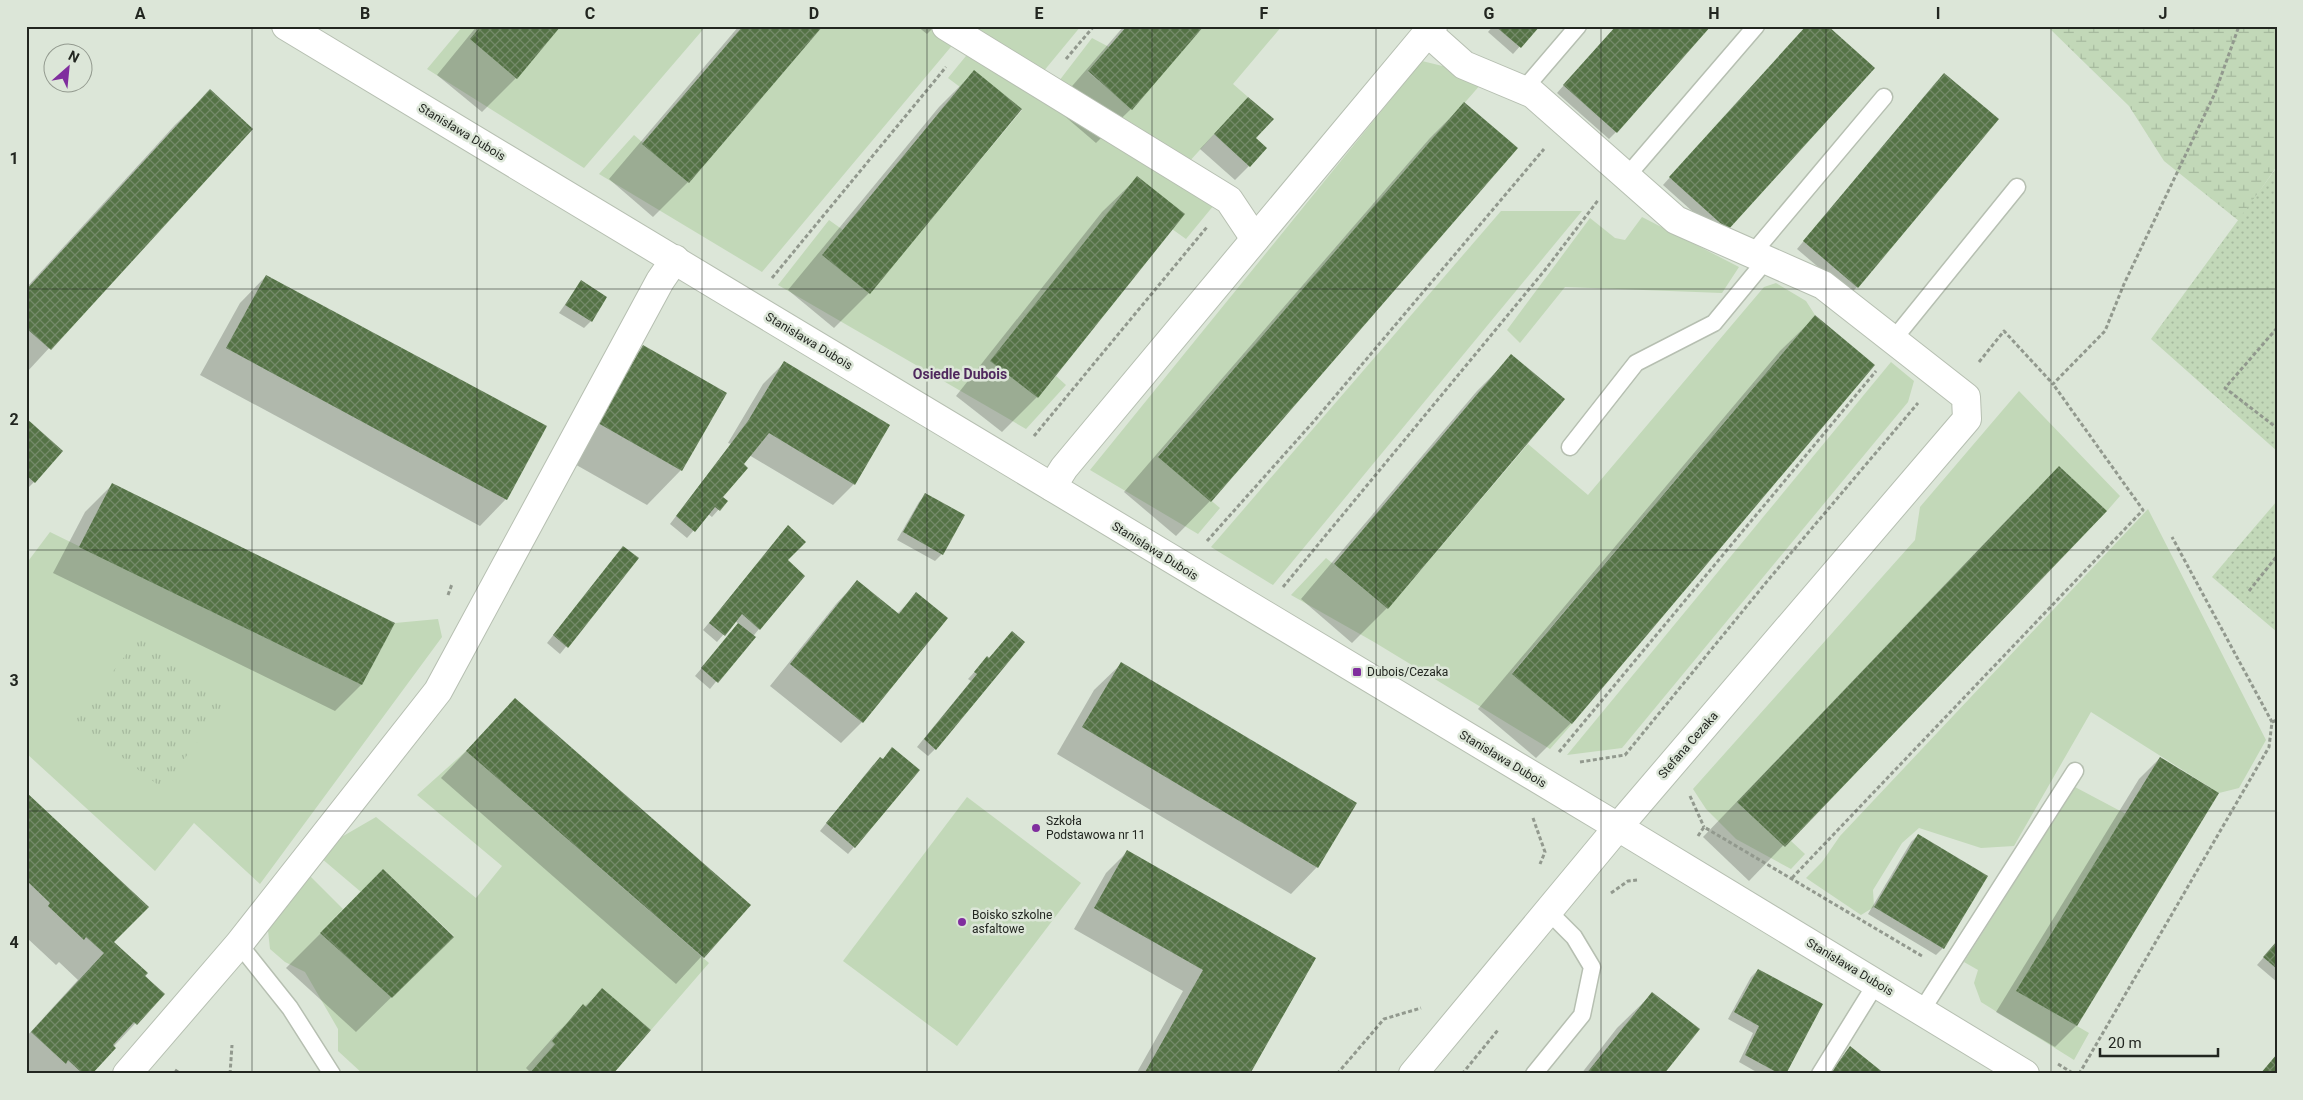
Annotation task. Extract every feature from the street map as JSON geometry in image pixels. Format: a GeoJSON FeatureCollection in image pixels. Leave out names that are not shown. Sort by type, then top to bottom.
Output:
{"type":"FeatureCollection","features":[{"type":"Feature","properties":{"kind":"street","name":"Stanisława Dubois"},"geometry":{"type":"LineString","coordinates":[[286,26],[1052,487],[1254,611],[1877,982],[2025,1074]]}},
{"type":"Feature","properties":{"kind":"street"},"geometry":{"type":"LineString","coordinates":[[1052,487],[1064,468],[1430,29],[1464,65],[1533,94],[1676,220],[1823,285],[1957,390]]}},
{"type":"Feature","properties":{"kind":"street"},"geometry":{"type":"LineString","coordinates":[[957,33],[1229,200],[1255,239]]}},
{"type":"Feature","properties":{"kind":"street"},"geometry":{"type":"LineString","coordinates":[[127,1074],[239,944],[438,691],[660,281],[674,260]]}},
{"type":"Feature","properties":{"kind":"street","name":"Stefana Cezaka"},"geometry":{"type":"LineString","coordinates":[[1413,1074],[1618,827],[1967,419],[1966,397],[1957,390]]}},
{"type":"Feature","properties":{"kind":"lane"},"geometry":{"type":"LineString","coordinates":[[1524,89],[1578,26]]}},
{"type":"Feature","properties":{"kind":"lane"},"geometry":{"type":"LineString","coordinates":[[1624,174],[1756,26]]}},
{"type":"Feature","properties":{"kind":"lane"},"geometry":{"type":"LineString","coordinates":[[1570,447],[1636,363],[1714,323],[1759,257],[1884,97]]}},
{"type":"Feature","properties":{"kind":"lane"},"geometry":{"type":"LineString","coordinates":[[1893,340],[2018,187]]}},
{"type":"Feature","properties":{"kind":"lane"},"geometry":{"type":"LineString","coordinates":[[1922,1010],[2075,771]]}},
{"type":"Feature","properties":{"kind":"lane"},"geometry":{"type":"LineString","coordinates":[[1534,1074],[1582,1014],[1592,967],[1574,937],[1548,910]]}},
{"type":"Feature","properties":{"kind":"lane"},"geometry":{"type":"LineString","coordinates":[[239,944],[290,1008],[332,1074]]}},
{"type":"Feature","properties":{"kind":"lane"},"geometry":{"type":"LineString","coordinates":[[1820,1074],[1877,982]]}},
{"type":"Feature","properties":{"kind":"path"},"geometry":{"type":"LineString","coordinates":[[1044,86],[1094,26]]}},
{"type":"Feature","properties":{"kind":"path"},"geometry":{"type":"LineString","coordinates":[[2052,384],[2104,331],[2124,284],[2216,93],[2238,26]]}},
{"type":"Feature","properties":{"kind":"path"},"geometry":{"type":"LineString","coordinates":[[765,286],[957,33]]}},
{"type":"Feature","properties":{"kind":"path"},"geometry":{"type":"LineString","coordinates":[[1205,543],[1315,420],[1544,148]]}},
{"type":"Feature","properties":{"kind":"path"},"geometry":{"type":"LineString","coordinates":[[1281,590],[1624,174]]}},
{"type":"Feature","properties":{"kind":"path"},"geometry":{"type":"LineString","coordinates":[[1033,438],[1229,200]]}},
{"type":"Feature","properties":{"kind":"path"},"geometry":{"type":"LineString","coordinates":[[2277,328],[2225,388],[2277,428]]}},
{"type":"Feature","properties":{"kind":"path"},"geometry":{"type":"LineString","coordinates":[[1609,894],[1628,881],[1648,878],[1672,880],[1704,827],[1792,878],[2143,510],[2052,384],[2004,331],[1957,390]]}},
{"type":"Feature","properties":{"kind":"path"},"geometry":{"type":"LineString","coordinates":[[1555,756],[1877,371]]}},
{"type":"Feature","properties":{"kind":"path"},"geometry":{"type":"LineString","coordinates":[[1576,762],[1625,755],[1769,579],[1920,401]]}},
{"type":"Feature","properties":{"kind":"path"},"geometry":{"type":"LineString","coordinates":[[2079,1074],[2269,747],[2272,722],[2172,537]]}},
{"type":"Feature","properties":{"kind":"path"},"geometry":{"type":"LineString","coordinates":[[2249,590],[2277,556]]}},
{"type":"Feature","properties":{"kind":"path"},"geometry":{"type":"LineString","coordinates":[[2272,722],[2277,720]]}},
{"type":"Feature","properties":{"kind":"path"},"geometry":{"type":"LineString","coordinates":[[1532,815],[1545,852],[1539,867]]}},
{"type":"Feature","properties":{"kind":"path"},"geometry":{"type":"LineString","coordinates":[[1337,1074],[1384,1019],[1427,1006]]}},
{"type":"Feature","properties":{"kind":"path"},"geometry":{"type":"LineString","coordinates":[[1462,1074],[1500,1028]]}},
{"type":"Feature","properties":{"kind":"path"},"geometry":{"type":"LineString","coordinates":[[230,1074],[232,1045]]}},
{"type":"Feature","properties":{"kind":"green space"},"geometry":{"type":"Polygon","coordinates":[[[463,26],[481,26],[517,78],[561,26],[706,26],[584,168],[427,69],[463,26]]]}},
{"type":"Feature","properties":{"kind":"green space"},"geometry":{"type":"Polygon","coordinates":[[[823,26],[929,26],[955,42],[762,272],[599,174],[634,135],[689,183],[823,26]]]}},
{"type":"Feature","properties":{"kind":"green space"},"geometry":{"type":"Polygon","coordinates":[[[969,26],[1081,26],[1043,72],[969,26]]]}},
{"type":"Feature","properties":{"kind":"green space"},"geometry":{"type":"Polygon","coordinates":[[[1204,26],[1282,26],[1233,84],[1248,97],[1188,163],[1059,81],[1092,38],[1109,47],[1088,72],[1132,109],[1204,26]]]}},
{"type":"Feature","properties":{"kind":"green space"},"geometry":{"type":"Polygon","coordinates":[[[2047,26],[2277,26],[2277,166],[2239,221],[2164,161],[2129,106],[2047,26]]]}},
{"type":"Feature","properties":{"kind":"green space"},"geometry":{"type":"Polygon","coordinates":[[[970,51],[1214,205],[1186,239],[1172,229],[991,361],[1038,398],[1056,376],[1066,385],[1026,429],[778,285],[829,220],[843,230],[822,255],[870,293],[1022,110],[974,71],[960,87],[948,78],[970,51]]]}},
{"type":"Feature","properties":{"kind":"green space"},"geometry":{"type":"Polygon","coordinates":[[[1422,61],[1463,71],[1481,84],[1158,456],[1220,508],[1198,534],[1090,470],[1422,61]]]}},
{"type":"Feature","properties":{"kind":"green space"},"geometry":{"type":"Polygon","coordinates":[[[2277,167],[2277,451],[2151,339],[2277,167]]]}},
{"type":"Feature","properties":{"kind":"green space"},"geometry":{"type":"Polygon","coordinates":[[[1501,211],[1582,211],[1273,585],[1211,547],[1501,211]]]}},
{"type":"Feature","properties":{"kind":"green space"},"geometry":{"type":"Polygon","coordinates":[[[1642,217],[1739,267],[1722,293],[1565,287],[1520,343],[1507,330],[1590,218],[1615,238],[1625,240],[1642,217]]]}},
{"type":"Feature","properties":{"kind":"green space"},"geometry":{"type":"Polygon","coordinates":[[[1776,283],[1806,301],[1815,315],[1512,673],[1572,724],[1550,749],[1374,642],[1291,595],[1326,558],[1388,609],[1528,444],[1588,495],[1764,287],[1776,283]]]}},
{"type":"Feature","properties":{"kind":"green space"},"geometry":{"type":"Polygon","coordinates":[[[1891,362],[1914,381],[1908,402],[1622,748],[1567,755],[1891,362]]]}},
{"type":"Feature","properties":{"kind":"green space"},"geometry":{"type":"Polygon","coordinates":[[[2019,391],[2120,496],[2107,511],[2059,466],[1738,801],[1785,847],[1791,841],[1805,854],[1791,869],[1736,839],[1706,809],[1693,789],[1915,540],[1920,507],[2019,391]]]}},
{"type":"Feature","properties":{"kind":"green space"},"geometry":{"type":"Polygon","coordinates":[[[2277,501],[2277,632],[2212,577],[2277,501]]]}},
{"type":"Feature","properties":{"kind":"green space"},"geometry":{"type":"Polygon","coordinates":[[[2148,509],[2266,740],[2239,788],[2219,793],[2091,712],[2014,846],[1981,848],[1919,828],[1902,843],[1873,890],[1874,907],[1861,915],[1806,878],[1822,862],[1840,836],[2148,509]]]}},
{"type":"Feature","properties":{"kind":"green space"},"geometry":{"type":"Polygon","coordinates":[[[50,532],[362,685],[395,623],[438,619],[442,637],[260,884],[194,823],[155,871],[26,753],[26,564],[50,532]]]}},
{"type":"Feature","properties":{"kind":"green space"},"geometry":{"type":"Polygon","coordinates":[[[141,635],[228,702],[162,788],[75,721],[141,635]]]}},
{"type":"Feature","properties":{"kind":"green space"},"geometry":{"type":"Polygon","coordinates":[[[466,751],[709,963],[651,1030],[602,989],[529,1074],[363,1074],[338,1051],[338,1029],[305,972],[285,962],[270,949],[267,921],[307,873],[343,909],[320,933],[392,998],[454,936],[383,869],[361,892],[321,858],[338,839],[376,817],[476,898],[502,866],[417,795],[466,751]]]}},
{"type":"Feature","properties":{"kind":"green space"},"geometry":{"type":"Polygon","coordinates":[[[2075,787],[2126,814],[2017,991],[2089,1033],[2074,1060],[1981,1002],[1974,983],[1978,970],[1964,962],[2075,787]]]}},
{"type":"Feature","properties":{"kind":"green space","name":"Boisko szkolne asfaltowe"},"geometry":{"type":"Polygon","coordinates":[[[967,797],[1081,883],[957,1046],[843,961],[967,797]]]}},
{"type":"Feature","properties":{"kind":"building"},"geometry":{"type":"Polygon","coordinates":[[[481,26],[561,26],[517,79],[470,39],[481,26]]]}},
{"type":"Feature","properties":{"kind":"building"},"geometry":{"type":"Polygon","coordinates":[[[743,26],[823,26],[689,183],[642,144],[743,26]]]}},
{"type":"Feature","properties":{"kind":"building"},"geometry":{"type":"Polygon","coordinates":[[[1127,26],[1204,26],[1132,110],[1088,71],[1127,26]]]}},
{"type":"Feature","properties":{"kind":"building"},"geometry":{"type":"Polygon","coordinates":[[[1495,26],[1540,26],[1521,48],[1495,26]]]}},
{"type":"Feature","properties":{"kind":"building"},"geometry":{"type":"Polygon","coordinates":[[[1616,26],[1711,26],[1617,133],[1563,85],[1616,26]]]}},
{"type":"Feature","properties":{"kind":"building"},"geometry":{"type":"Polygon","coordinates":[[[1806,26],[1828,26],[1875,68],[1728,230],[1669,177],[1806,26]]]}},
{"type":"Feature","properties":{"kind":"building"},"geometry":{"type":"Polygon","coordinates":[[[974,70],[1022,109],[870,294],[822,255],[974,70]]]}},
{"type":"Feature","properties":{"kind":"building"},"geometry":{"type":"Polygon","coordinates":[[[1944,73],[1999,119],[1858,288],[1803,241],[1944,73]]]}},
{"type":"Feature","properties":{"kind":"building"},"geometry":{"type":"Polygon","coordinates":[[[210,89],[253,129],[51,350],[26,328],[26,290],[210,89]]]}},
{"type":"Feature","properties":{"kind":"building"},"geometry":{"type":"Polygon","coordinates":[[[1248,97],[1274,119],[1256,138],[1267,148],[1250,167],[1214,134],[1248,97]]]}},
{"type":"Feature","properties":{"kind":"building"},"geometry":{"type":"Polygon","coordinates":[[[1464,102],[1518,148],[1211,502],[1158,457],[1464,102]]]}},
{"type":"Feature","properties":{"kind":"building"},"geometry":{"type":"Polygon","coordinates":[[[1137,176],[1185,214],[1038,398],[990,361],[1137,176]]]}},
{"type":"Feature","properties":{"kind":"building"},"geometry":{"type":"Polygon","coordinates":[[[266,275],[547,426],[507,500],[226,348],[266,275]]]}},
{"type":"Feature","properties":{"kind":"building"},"geometry":{"type":"Polygon","coordinates":[[[581,280],[607,297],[592,322],[565,305],[581,280]]]}},
{"type":"Feature","properties":{"kind":"building"},"geometry":{"type":"Polygon","coordinates":[[[1815,315],[1875,365],[1572,724],[1512,674],[1815,315]]]}},
{"type":"Feature","properties":{"kind":"building"},"geometry":{"type":"Polygon","coordinates":[[[643,345],[727,393],[682,471],[598,423],[643,345]]]}},
{"type":"Feature","properties":{"kind":"building"},"geometry":{"type":"Polygon","coordinates":[[[1511,354],[1565,399],[1388,609],[1334,564],[1511,354]]]}},
{"type":"Feature","properties":{"kind":"building"},"geometry":{"type":"Polygon","coordinates":[[[784,361],[890,425],[855,485],[769,433],[744,464],[748,468],[723,497],[728,501],[720,511],[715,507],[695,532],[676,516],[748,421],[784,361]]]}},
{"type":"Feature","properties":{"kind":"building"},"geometry":{"type":"Polygon","coordinates":[[[26,418],[63,451],[35,483],[26,475],[26,418]]]}},
{"type":"Feature","properties":{"kind":"building"},"geometry":{"type":"Polygon","coordinates":[[[2059,466],[2107,511],[1785,847],[1737,802],[2059,466]]]}},
{"type":"Feature","properties":{"kind":"building"},"geometry":{"type":"Polygon","coordinates":[[[112,483],[395,623],[362,685],[79,547],[112,483]]]}},
{"type":"Feature","properties":{"kind":"building"},"geometry":{"type":"Polygon","coordinates":[[[925,493],[965,515],[943,555],[903,532],[925,493]]]}},
{"type":"Feature","properties":{"kind":"building"},"geometry":{"type":"Polygon","coordinates":[[[788,525],[806,542],[788,560],[805,576],[760,630],[742,614],[725,636],[709,623],[788,525]]]}},
{"type":"Feature","properties":{"kind":"building"},"geometry":{"type":"Polygon","coordinates":[[[623,546],[639,558],[568,648],[553,635],[623,546]]]}},
{"type":"Feature","properties":{"kind":"building"},"geometry":{"type":"Polygon","coordinates":[[[857,580],[899,614],[916,592],[948,618],[863,723],[790,664],[857,580]]]}},
{"type":"Feature","properties":{"kind":"building"},"geometry":{"type":"Polygon","coordinates":[[[738,623],[756,637],[718,683],[701,668],[738,623]]]}},
{"type":"Feature","properties":{"kind":"building"},"geometry":{"type":"Polygon","coordinates":[[[1012,631],[1025,642],[936,750],[924,739],[977,674],[974,672],[987,656],[989,658],[1012,631]]]}},
{"type":"Feature","properties":{"kind":"building"},"geometry":{"type":"Polygon","coordinates":[[[1121,662],[1357,803],[1318,868],[1082,727],[1121,662]]]}},
{"type":"Feature","properties":{"kind":"building"},"geometry":{"type":"Polygon","coordinates":[[[515,698],[751,905],[704,958],[466,751],[515,698]]]}},
{"type":"Feature","properties":{"kind":"building"},"geometry":{"type":"Polygon","coordinates":[[[892,747],[920,770],[855,848],[826,823],[880,757],[883,759],[892,747]]]}},
{"type":"Feature","properties":{"kind":"building"},"geometry":{"type":"Polygon","coordinates":[[[2160,757],[2219,793],[2077,1026],[2016,991],[2160,757]]]}},
{"type":"Feature","properties":{"kind":"building"},"geometry":{"type":"Polygon","coordinates":[[[26,792],[149,907],[114,942],[148,973],[145,976],[165,994],[137,1025],[134,1022],[113,1045],[116,1048],[92,1074],[83,1074],[68,1060],[66,1064],[31,1032],[104,953],[86,937],[84,940],[48,906],[50,903],[26,880],[26,792]]]}},
{"type":"Feature","properties":{"kind":"building"},"geometry":{"type":"Polygon","coordinates":[[[1918,834],[1988,876],[1944,949],[1874,907],[1918,834]]]}},
{"type":"Feature","properties":{"kind":"building"},"geometry":{"type":"Polygon","coordinates":[[[1127,850],[1316,958],[1250,1074],[1144,1074],[1203,970],[1094,908],[1127,850]]]}},
{"type":"Feature","properties":{"kind":"building"},"geometry":{"type":"Polygon","coordinates":[[[383,869],[454,937],[392,998],[320,933],[383,869]]]}},
{"type":"Feature","properties":{"kind":"building"},"geometry":{"type":"Polygon","coordinates":[[[2277,941],[2277,969],[2263,957],[2277,941]]]}},
{"type":"Feature","properties":{"kind":"building"},"geometry":{"type":"Polygon","coordinates":[[[1758,969],[1823,1004],[1786,1074],[1780,1074],[1745,1055],[1759,1026],[1734,1012],[1758,969]]]}},
{"type":"Feature","properties":{"kind":"building"},"geometry":{"type":"Polygon","coordinates":[[[602,988],[651,1030],[613,1074],[529,1074],[555,1044],[552,1041],[583,1004],[586,1007],[602,988]]]}},
{"type":"Feature","properties":{"kind":"building"},"geometry":{"type":"Polygon","coordinates":[[[1652,992],[1700,1029],[1664,1074],[1586,1074],[1652,992]]]}},
{"type":"Feature","properties":{"kind":"building"},"geometry":{"type":"Polygon","coordinates":[[[1850,1046],[1885,1074],[1830,1074],[1850,1046]]]}},
{"type":"Feature","properties":{"kind":"building"},"geometry":{"type":"Polygon","coordinates":[[[2277,1054],[2277,1074],[2260,1074],[2266,1067],[2277,1054]]]}},
{"type":"Feature","properties":{"kind":"place","name":"Dubois/Cezaka"},"geometry":{"type":"Point","coordinates":[1357,672]}},
{"type":"Feature","properties":{"kind":"place","name":"Szkoła Podstawowa nr 11"},"geometry":{"type":"Point","coordinates":[1036,828]}},
{"type":"Feature","properties":{"kind":"place","name":"Boisko szkolne asfaltowe"},"geometry":{"type":"Point","coordinates":[962,922]}},
{"type":"Feature","properties":{"kind":"district","name":"Osiedle Dubois"},"geometry":{"type":"Point","coordinates":[960,374]}}]}
